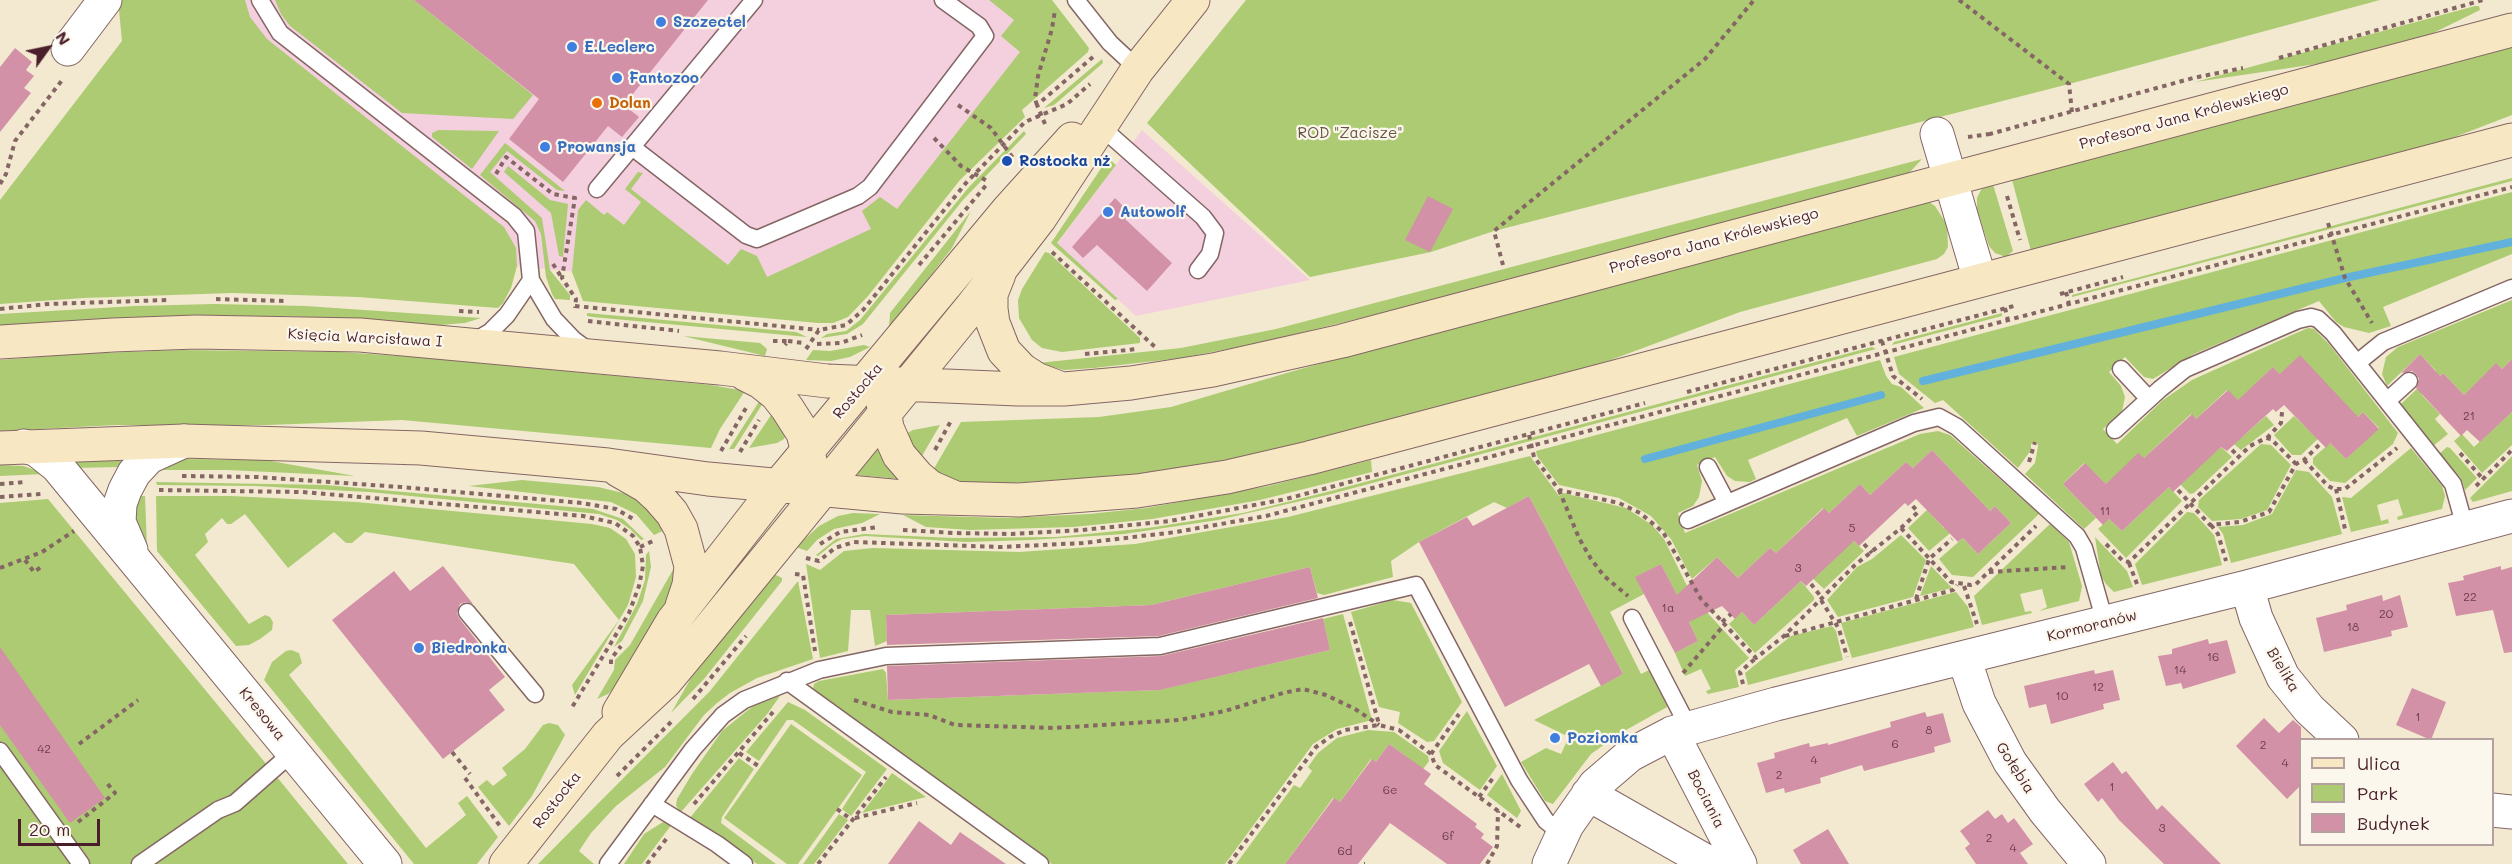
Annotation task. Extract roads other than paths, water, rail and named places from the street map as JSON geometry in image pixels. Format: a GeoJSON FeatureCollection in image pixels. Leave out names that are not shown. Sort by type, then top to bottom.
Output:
{"type":"FeatureCollection","features":[{"type":"Feature","properties":{"kind":"street"},"geometry":{"type":"LineString","coordinates":[[68,49],[105,0]]}},
{"type":"Feature","properties":{"kind":"street","name":"Rostocka"},"geometry":{"type":"LineString","coordinates":[[507,849],[608,735],[665,682],[811,498],[884,391],[899,341],[1131,64],[1193,0]]}},
{"type":"Feature","properties":{"kind":"street","name":"Profesora Jana Królewskiego"},"geometry":{"type":"LineString","coordinates":[[884,391],[1064,389],[1166,378],[1270,358],[2512,30]]}},
{"type":"Feature","properties":{"kind":"street","name":"Rostocka"},"geometry":{"type":"LineString","coordinates":[[608,735],[647,663],[680,613],[808,450],[884,391],[1002,268],[1040,218],[1100,126],[1131,64]]}},
{"type":"Feature","properties":{"kind":"street"},"geometry":{"type":"LineString","coordinates":[[1949,134],[1951,179],[1980,280]]}},
{"type":"Feature","properties":{"kind":"street"},"geometry":{"type":"LineString","coordinates":[[12,447],[184,441],[421,448],[608,465],[708,479],[779,485],[811,498],[1019,500],[1097,495],[1227,477],[1369,442],[2512,140]]}},
{"type":"Feature","properties":{"kind":"street","name":"Rostocka"},"geometry":{"type":"LineString","coordinates":[[1002,268],[991,294],[991,309],[993,323],[1004,351],[1022,370],[1036,379],[1064,389]]}},
{"type":"Feature","properties":{"kind":"street","name":"Księcia Warcisława I"},"geometry":{"type":"LineString","coordinates":[[0,342],[113,335],[260,332],[360,335],[730,369],[884,391]]}},
{"type":"Feature","properties":{"kind":"street","name":"Księcia Warcisława I"},"geometry":{"type":"LineString","coordinates":[[730,369],[754,378],[776,394],[796,421],[808,450],[812,476],[811,498]]}},
{"type":"Feature","properties":{"kind":"street"},"geometry":{"type":"LineString","coordinates":[[884,391],[889,434],[899,455],[918,477],[946,495],[966,500]]}},
{"type":"Feature","properties":{"kind":"street","name":"Kresowa"},"geometry":{"type":"LineString","coordinates":[[139,565],[119,522],[120,504],[125,490],[134,473],[149,457],[184,441]]}},
{"type":"Feature","properties":{"kind":"street","name":"Kresowa"},"geometry":{"type":"LineString","coordinates":[[12,447],[37,450],[57,466],[385,864]]}},
{"type":"Feature","properties":{"kind":"street"},"geometry":{"type":"LineString","coordinates":[[608,465],[646,486],[672,513],[681,529],[691,566],[689,585],[680,613]]}},
{"type":"Feature","properties":{"kind":"street","name":"Kormoranów"},"geometry":{"type":"LineString","coordinates":[[1549,864],[1562,834],[1588,794],[1608,773],[1630,755],[1681,730],[2512,516]]}},
{"type":"Feature","properties":{"kind":"street","name":"Bielika"},"geometry":{"type":"LineString","coordinates":[[2247,586],[2256,618],[2283,677],[2309,709],[2340,738]]}},
{"type":"Feature","properties":{"kind":"street","name":"Gołębia"},"geometry":{"type":"LineString","coordinates":[[1964,658],[1979,704],[2010,762],[2044,812],[2089,864]]}},
{"type":"Feature","properties":{"kind":"street","name":"Bociania"},"geometry":{"type":"LineString","coordinates":[[1681,730],[1740,864]]}},
{"type":"Feature","properties":{"kind":"street"},"geometry":{"type":"LineString","coordinates":[[1588,794],[1711,864]]}},
{"type":"Feature","properties":{"kind":"street"},"geometry":{"type":"LineString","coordinates":[[2494,810],[2512,812]]}},
{"type":"Feature","properties":{"kind":"lane"},"geometry":{"type":"LineString","coordinates":[[260,0],[280,33],[514,216],[526,231],[531,280],[544,303],[554,319],[574,340],[597,357]]}},
{"type":"Feature","properties":{"kind":"lane"},"geometry":{"type":"LineString","coordinates":[[597,189],[754,0]]}},
{"type":"Feature","properties":{"kind":"lane"},"geometry":{"type":"LineString","coordinates":[[632,147],[746,235],[757,239],[858,196],[870,187],[985,36],[979,26],[943,0]]}},
{"type":"Feature","properties":{"kind":"lane"},"geometry":{"type":"LineString","coordinates":[[1076,0],[1131,64]]}},
{"type":"Feature","properties":{"kind":"lane"},"geometry":{"type":"LineString","coordinates":[[1100,126],[1203,217],[1215,232],[1210,254],[1198,270]]}},
{"type":"Feature","properties":{"kind":"lane"},"geometry":{"type":"LineString","coordinates":[[467,345],[490,332],[507,315],[531,280]]}},
{"type":"Feature","properties":{"kind":"lane"},"geometry":{"type":"LineString","coordinates":[[2357,363],[2383,342],[2512,288]]}},
{"type":"Feature","properties":{"kind":"lane"},"geometry":{"type":"LineString","coordinates":[[2115,430],[2185,369],[2306,318],[2318,319],[2357,363],[2453,484],[2465,527]]}},
{"type":"Feature","properties":{"kind":"lane"},"geometry":{"type":"LineString","coordinates":[[2121,369],[2149,399]]}},
{"type":"Feature","properties":{"kind":"lane"},"geometry":{"type":"LineString","coordinates":[[2387,401],[2409,381]]}},
{"type":"Feature","properties":{"kind":"lane"},"geometry":{"type":"LineString","coordinates":[[1688,520],[1914,423],[1934,417],[1942,418],[1957,427],[2077,536],[2084,548],[2105,622]]}},
{"type":"Feature","properties":{"kind":"lane"},"geometry":{"type":"LineString","coordinates":[[1708,467],[1727,503]]}},
{"type":"Feature","properties":{"kind":"lane"},"geometry":{"type":"LineString","coordinates":[[608,864],[710,728],[744,700],[787,681],[829,667],[886,656],[1160,646],[1416,585],[1539,812],[1562,834]]}},
{"type":"Feature","properties":{"kind":"lane"},"geometry":{"type":"LineString","coordinates":[[1633,610],[1681,730]]}},
{"type":"Feature","properties":{"kind":"lane"},"geometry":{"type":"LineString","coordinates":[[467,612],[535,694]]}},
{"type":"Feature","properties":{"kind":"lane"},"geometry":{"type":"LineString","coordinates":[[787,681],[1040,864]]}},
{"type":"Feature","properties":{"kind":"lane"},"geometry":{"type":"LineString","coordinates":[[0,751],[81,864]]}},
{"type":"Feature","properties":{"kind":"lane"},"geometry":{"type":"LineString","coordinates":[[140,864],[218,810],[235,803],[293,752]]}},
{"type":"Feature","properties":{"kind":"lane"},"geometry":{"type":"LineString","coordinates":[[652,804],[717,844],[744,864]]}},
{"type":"Feature","properties":{"kind":"waterway"},"geometry":{"type":"LineString","coordinates":[[1923,381],[2345,278],[2512,242]]}},
{"type":"Feature","properties":{"kind":"waterway"},"geometry":{"type":"LineString","coordinates":[[1645,459],[1881,395]]}},
{"type":"Feature","properties":{"kind":"place","name":"Szczectel"},"geometry":{"type":"Point","coordinates":[661,22]}},
{"type":"Feature","properties":{"kind":"place","name":"E.Leclerc"},"geometry":{"type":"Point","coordinates":[572,47]}},
{"type":"Feature","properties":{"kind":"place","name":"Fantozoo"},"geometry":{"type":"Point","coordinates":[617,78]}},
{"type":"Feature","properties":{"kind":"place","name":"Dolan"},"geometry":{"type":"Point","coordinates":[597,103]}},
{"type":"Feature","properties":{"kind":"place","name":"Prowansja"},"geometry":{"type":"Point","coordinates":[545,147]}},
{"type":"Feature","properties":{"kind":"place","name":"Rostocka nż"},"geometry":{"type":"Point","coordinates":[1007,161]}},
{"type":"Feature","properties":{"kind":"place","name":"Autowolf"},"geometry":{"type":"Point","coordinates":[1108,212]}},
{"type":"Feature","properties":{"kind":"place","name":"Biedronka"},"geometry":{"type":"Point","coordinates":[419,648]}},
{"type":"Feature","properties":{"kind":"place","name":"Poziomka"},"geometry":{"type":"Point","coordinates":[1555,738]}},
{"type":"Feature","properties":{"kind":"park label","name":"ROD \"Zacisze\""},"geometry":{"type":"Point","coordinates":[1350,133]}}]}
